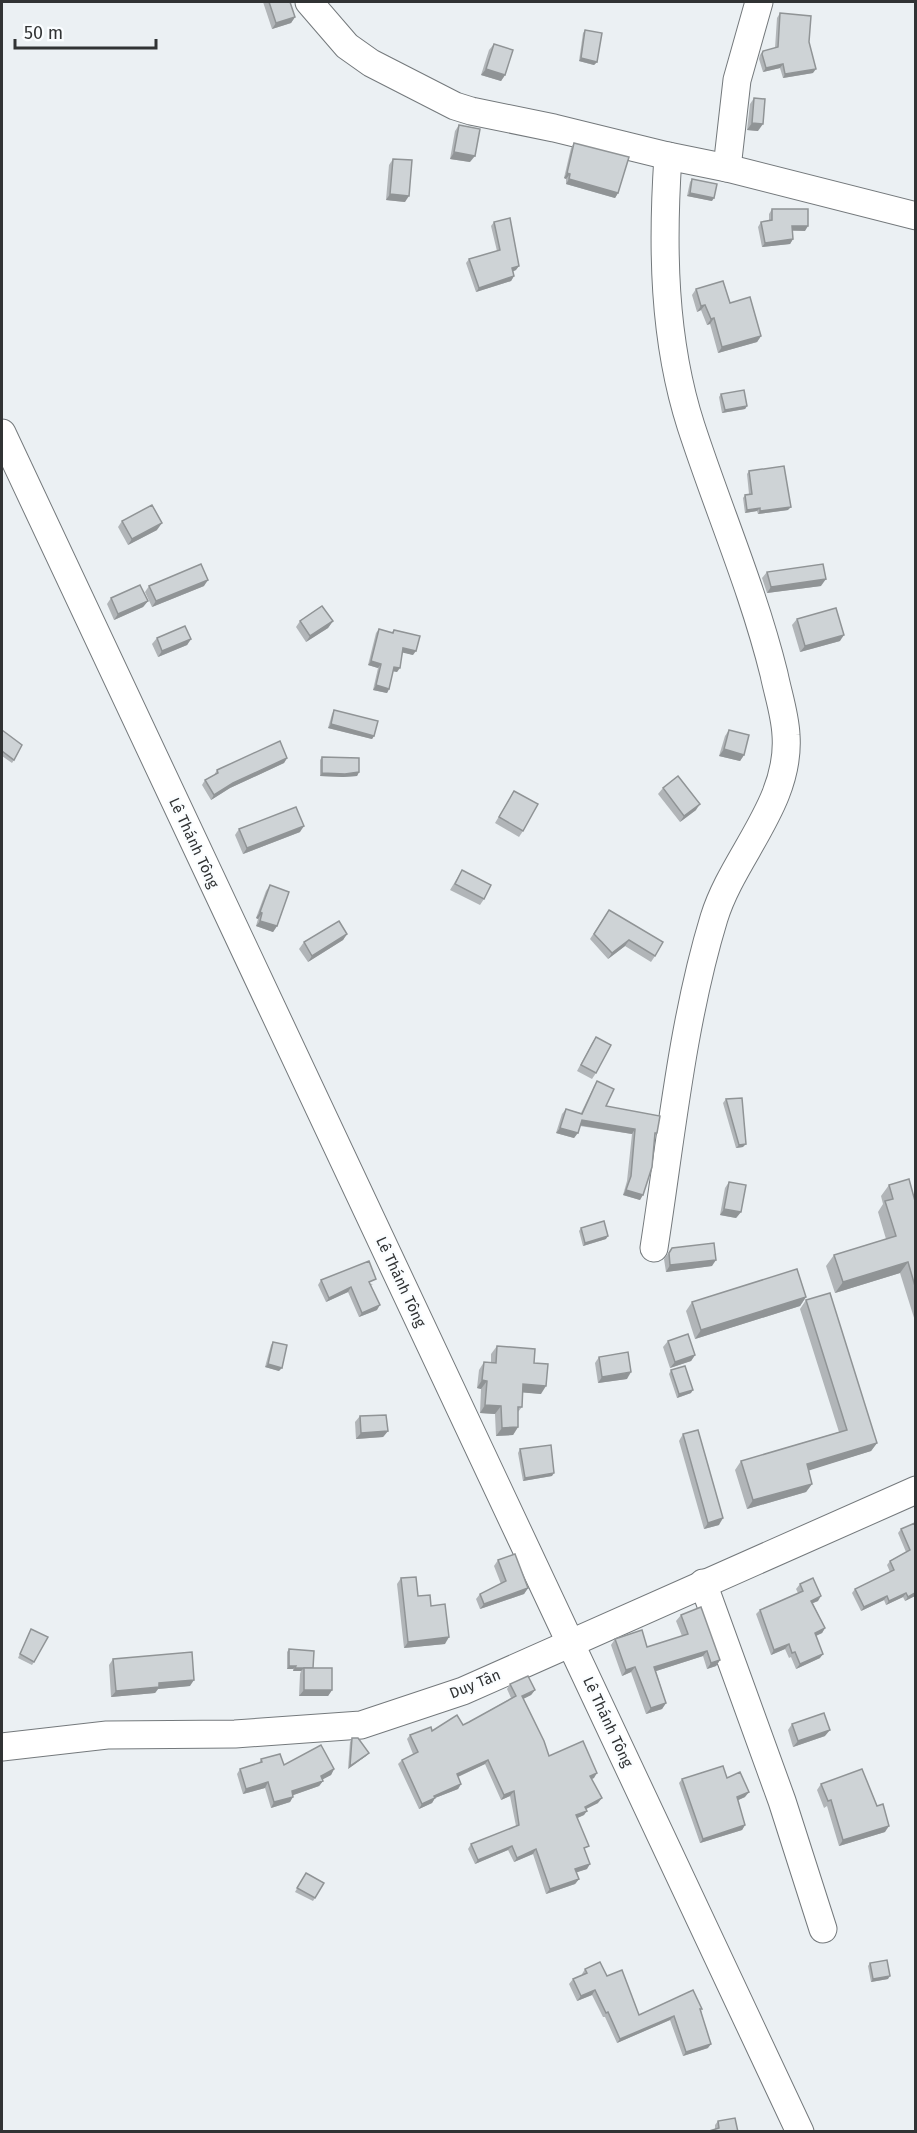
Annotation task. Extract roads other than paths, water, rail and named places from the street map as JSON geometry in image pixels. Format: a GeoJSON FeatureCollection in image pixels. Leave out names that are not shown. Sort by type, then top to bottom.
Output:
{"type":"FeatureCollection","features":[{"type":"Feature","properties":{"kind":"street"},"geometry":{"type":"LineString","coordinates":[[309,2],[347,46],[371,63],[455,106],[728,168],[915,216]]}},
{"type":"Feature","properties":{"kind":"street"},"geometry":{"type":"LineString","coordinates":[[728,168],[737,80],[759,2]]}},
{"type":"Feature","properties":{"kind":"street"},"geometry":{"type":"LineString","coordinates":[[654,1248],[680,1077],[696,992],[714,918],[738,865],[772,803],[783,769],[786,737],[765,636],[690,424],[679,376],[668,309],[665,261],[664,223],[668,156]]}},
{"type":"Feature","properties":{"kind":"street","name":"Lê Thánh Tông"},"geometry":{"type":"LineString","coordinates":[[2,433],[800,2132]]}},
{"type":"Feature","properties":{"kind":"street","name":"Duy Tân"},"geometry":{"type":"LineString","coordinates":[[2,1747],[106,1736],[235,1734],[361,1725],[463,1691],[915,1490]]}},
{"type":"Feature","properties":{"kind":"street"},"geometry":{"type":"LineString","coordinates":[[703,1583],[782,1801],[823,1929]]}}]}
